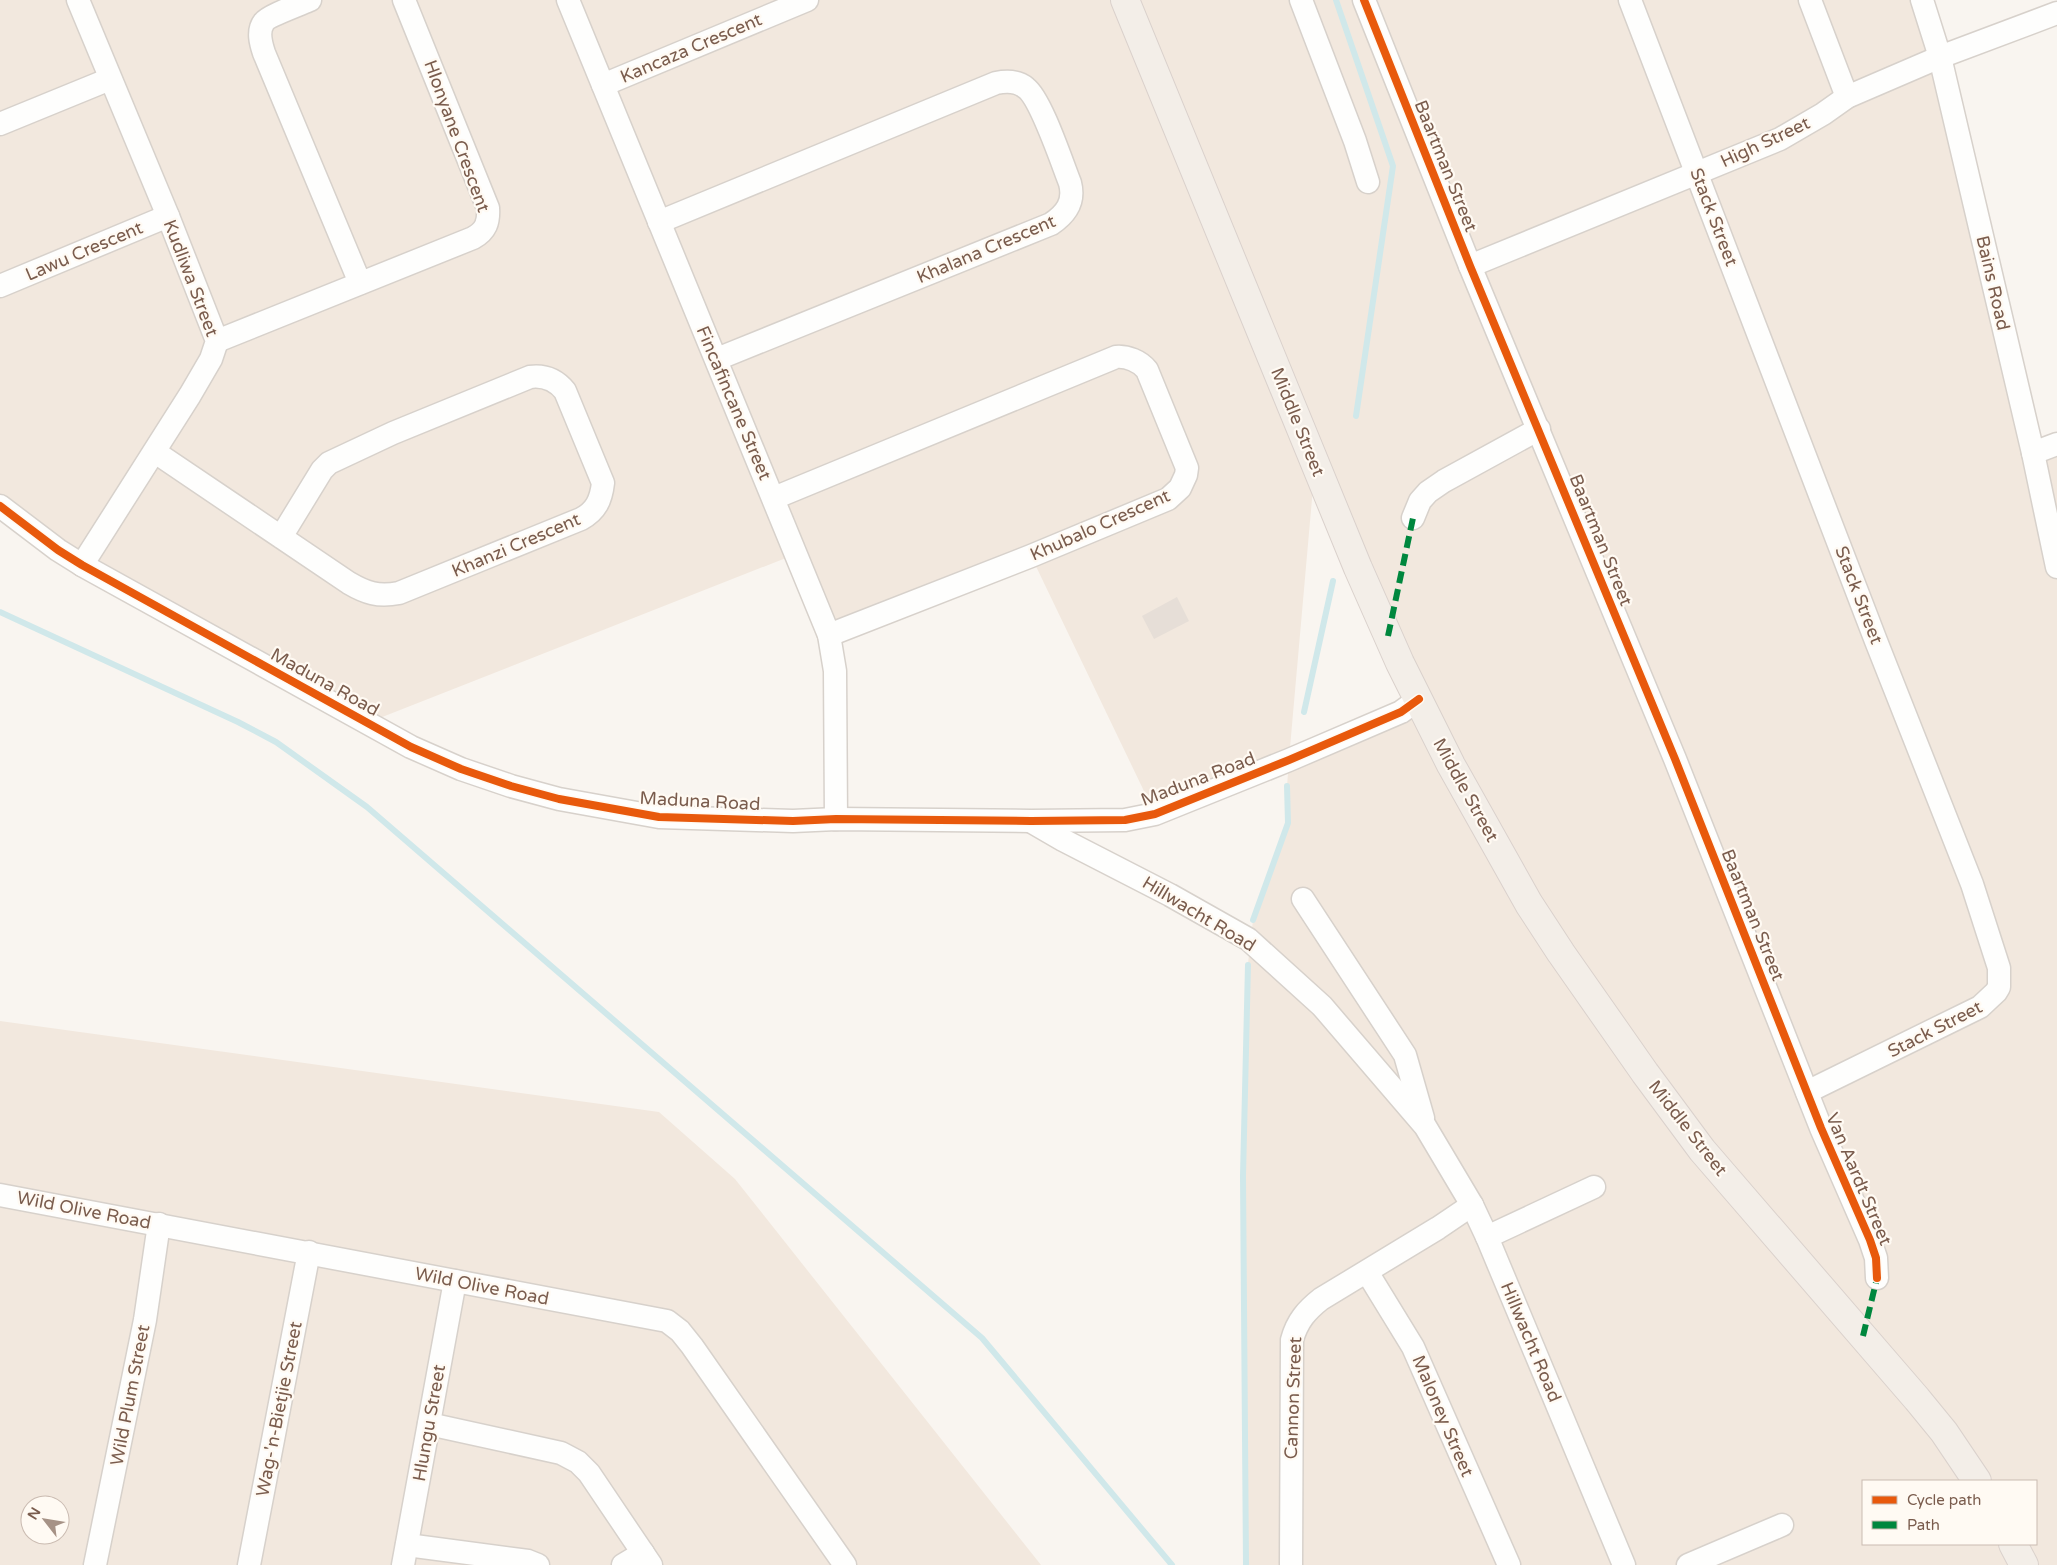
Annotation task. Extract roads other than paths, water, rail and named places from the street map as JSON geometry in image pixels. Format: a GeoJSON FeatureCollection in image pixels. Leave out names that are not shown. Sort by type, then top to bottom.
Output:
{"type":"FeatureCollection","features":[{"type":"Feature","properties":{"kind":"main road","name":"Middle Street"},"geometry":{"type":"LineString","coordinates":[[1125,0],[1358,568],[1400,663],[1451,765],[1529,904],[1645,1073],[1702,1150],[1874,1348],[1938,1425],[1976,1480]]}},
{"type":"Feature","properties":{"kind":"main road"},"geometry":{"type":"LineString","coordinates":[[2014,1545],[2024,1565]]}},
{"type":"Feature","properties":{"kind":"street","name":"Kudliwa Street"},"geometry":{"type":"LineString","coordinates":[[78,0],[168,216],[217,341],[204,373],[82,565]]}},
{"type":"Feature","properties":{"kind":"street"},"geometry":{"type":"LineString","coordinates":[[310,0],[266,20],[261,29],[261,41],[264,53],[360,283]]}},
{"type":"Feature","properties":{"kind":"street","name":"Hlonyane Crescent"},"geometry":{"type":"LineString","coordinates":[[217,341],[473,238],[484,230],[488,220],[488,208],[404,0]]}},
{"type":"Feature","properties":{"kind":"street","name":"Fincafincane Street"},"geometry":{"type":"LineString","coordinates":[[568,0],[830,635],[835,671],[836,819]]}},
{"type":"Feature","properties":{"kind":"street","name":"Kancaza Crescent"},"geometry":{"type":"LineString","coordinates":[[603,85],[807,0]]}},
{"type":"Feature","properties":{"kind":"street"},"geometry":{"type":"LineString","coordinates":[[1301,0],[1355,141],[1368,182]]}},
{"type":"Feature","properties":{"kind":"street","name":"Baartman Street"},"geometry":{"type":"LineString","coordinates":[[1364,0],[1470,266],[1675,760],[1807,1092]]}},
{"type":"Feature","properties":{"kind":"street","name":"Stack Street"},"geometry":{"type":"LineString","coordinates":[[1630,0],[1876,641],[1972,884],[1999,968],[1996,992],[1980,1007],[1807,1092]]}},
{"type":"Feature","properties":{"kind":"street"},"geometry":{"type":"LineString","coordinates":[[1810,0],[1847,97]]}},
{"type":"Feature","properties":{"kind":"street","name":"Bains Road"},"geometry":{"type":"LineString","coordinates":[[1922,0],[1940,57],[2033,453],[2057,567]]}},
{"type":"Feature","properties":{"kind":"street","name":"High Street"},"geometry":{"type":"LineString","coordinates":[[1470,266],[1780,139],[1823,114],[1847,97],[1940,57],[2057,13]]}},
{"type":"Feature","properties":{"kind":"street"},"geometry":{"type":"LineString","coordinates":[[0,124],[110,79]]}},
{"type":"Feature","properties":{"kind":"street","name":"Khalana Crescent"},"geometry":{"type":"LineString","coordinates":[[659,222],[996,83],[1008,82],[1024,86],[1028,89],[1043,116],[1070,183],[1072,195],[1069,206],[1060,218],[1051,224],[716,359]]}},
{"type":"Feature","properties":{"kind":"street","name":"Lawu Crescent"},"geometry":{"type":"LineString","coordinates":[[0,286],[168,216]]}},
{"type":"Feature","properties":{"kind":"street","name":"Khubalo Crescent"},"geometry":{"type":"LineString","coordinates":[[774,498],[1116,357],[1131,359],[1143,364],[1147,370],[1187,468],[1184,481],[1175,494],[1031,556],[830,635]]}},
{"type":"Feature","properties":{"kind":"street","name":"Khanzi Crescent"},"geometry":{"type":"LineString","coordinates":[[155,452],[281,537],[365,592],[386,596],[399,593],[589,515],[598,504],[603,483],[565,392],[560,386],[546,377],[530,377],[393,433],[329,463],[322,470],[281,537]]}},
{"type":"Feature","properties":{"kind":"street"},"geometry":{"type":"LineString","coordinates":[[1413,518],[1420,501],[1428,492],[1444,481],[1539,429]]}},
{"type":"Feature","properties":{"kind":"street"},"geometry":{"type":"LineString","coordinates":[[2033,453],[2057,444]]}},
{"type":"Feature","properties":{"kind":"street","name":"Maduna Road"},"geometry":{"type":"LineString","coordinates":[[0,506],[58,550],[82,565],[412,747],[461,769],[511,786],[559,799],[659,818],[793,821],[836,819],[1125,820],[1155,814],[1289,760],[1401,712],[1418,699]]}},
{"type":"Feature","properties":{"kind":"street","name":"Hillwacht Road"},"geometry":{"type":"LineString","coordinates":[[1031,821],[1063,840],[1170,894],[1248,939],[1322,1006],[1425,1126],[1472,1205],[1487,1237],[1624,1565]]}},
{"type":"Feature","properties":{"kind":"street","name":"Hillwacht Road"},"geometry":{"type":"LineString","coordinates":[[1303,899],[1404,1055],[1425,1126]]}},
{"type":"Feature","properties":{"kind":"street","name":"Van Aardt Street"},"geometry":{"type":"LineString","coordinates":[[1807,1092],[1870,1240],[1876,1258],[1876,1278]]}},
{"type":"Feature","properties":{"kind":"street"},"geometry":{"type":"LineString","coordinates":[[1487,1237],[1594,1187]]}},
{"type":"Feature","properties":{"kind":"street","name":"Wild Olive Road"},"geometry":{"type":"LineString","coordinates":[[0,1195],[671,1322],[692,1346],[844,1565]]}},
{"type":"Feature","properties":{"kind":"street","name":"Cannon Street"},"geometry":{"type":"LineString","coordinates":[[1291,1565],[1292,1340],[1300,1319],[1312,1306],[1472,1205]]}},
{"type":"Feature","properties":{"kind":"street","name":"Wild Plum Street"},"geometry":{"type":"LineString","coordinates":[[95,1565],[145,1320],[159,1224]]}},
{"type":"Feature","properties":{"kind":"street","name":"Wag-'n-Bietjie Street"},"geometry":{"type":"LineString","coordinates":[[249,1565],[309,1252]]}},
{"type":"Feature","properties":{"kind":"street","name":"Maloney Street"},"geometry":{"type":"LineString","coordinates":[[1366,1272],[1414,1347],[1509,1565]]}},
{"type":"Feature","properties":{"kind":"street","name":"Hlungu Street"},"geometry":{"type":"LineString","coordinates":[[405,1555],[455,1281]]}},
{"type":"Feature","properties":{"kind":"street"},"geometry":{"type":"LineString","coordinates":[[429,1424],[561,1453],[578,1462],[589,1473],[647,1559],[622,1565]]}},
{"type":"Feature","properties":{"kind":"street"},"geometry":{"type":"LineString","coordinates":[[1688,1565],[1782,1525]]}},
{"type":"Feature","properties":{"kind":"street"},"geometry":{"type":"LineString","coordinates":[[405,1555],[528,1561],[538,1565]]}},
{"type":"Feature","properties":{"kind":"waterway"},"geometry":{"type":"LineString","coordinates":[[1336,0],[1393,166],[1356,416]]}},
{"type":"Feature","properties":{"kind":"waterway"},"geometry":{"type":"LineString","coordinates":[[1304,712],[1333,581]]}},
{"type":"Feature","properties":{"kind":"waterway"},"geometry":{"type":"LineString","coordinates":[[0,612],[238,722],[276,742],[367,807],[982,1338],[1172,1565]]}},
{"type":"Feature","properties":{"kind":"waterway"},"geometry":{"type":"LineString","coordinates":[[1253,920],[1288,823],[1287,786]]}},
{"type":"Feature","properties":{"kind":"waterway"},"geometry":{"type":"LineString","coordinates":[[1246,1565],[1243,1176],[1248,965]]}}]}
